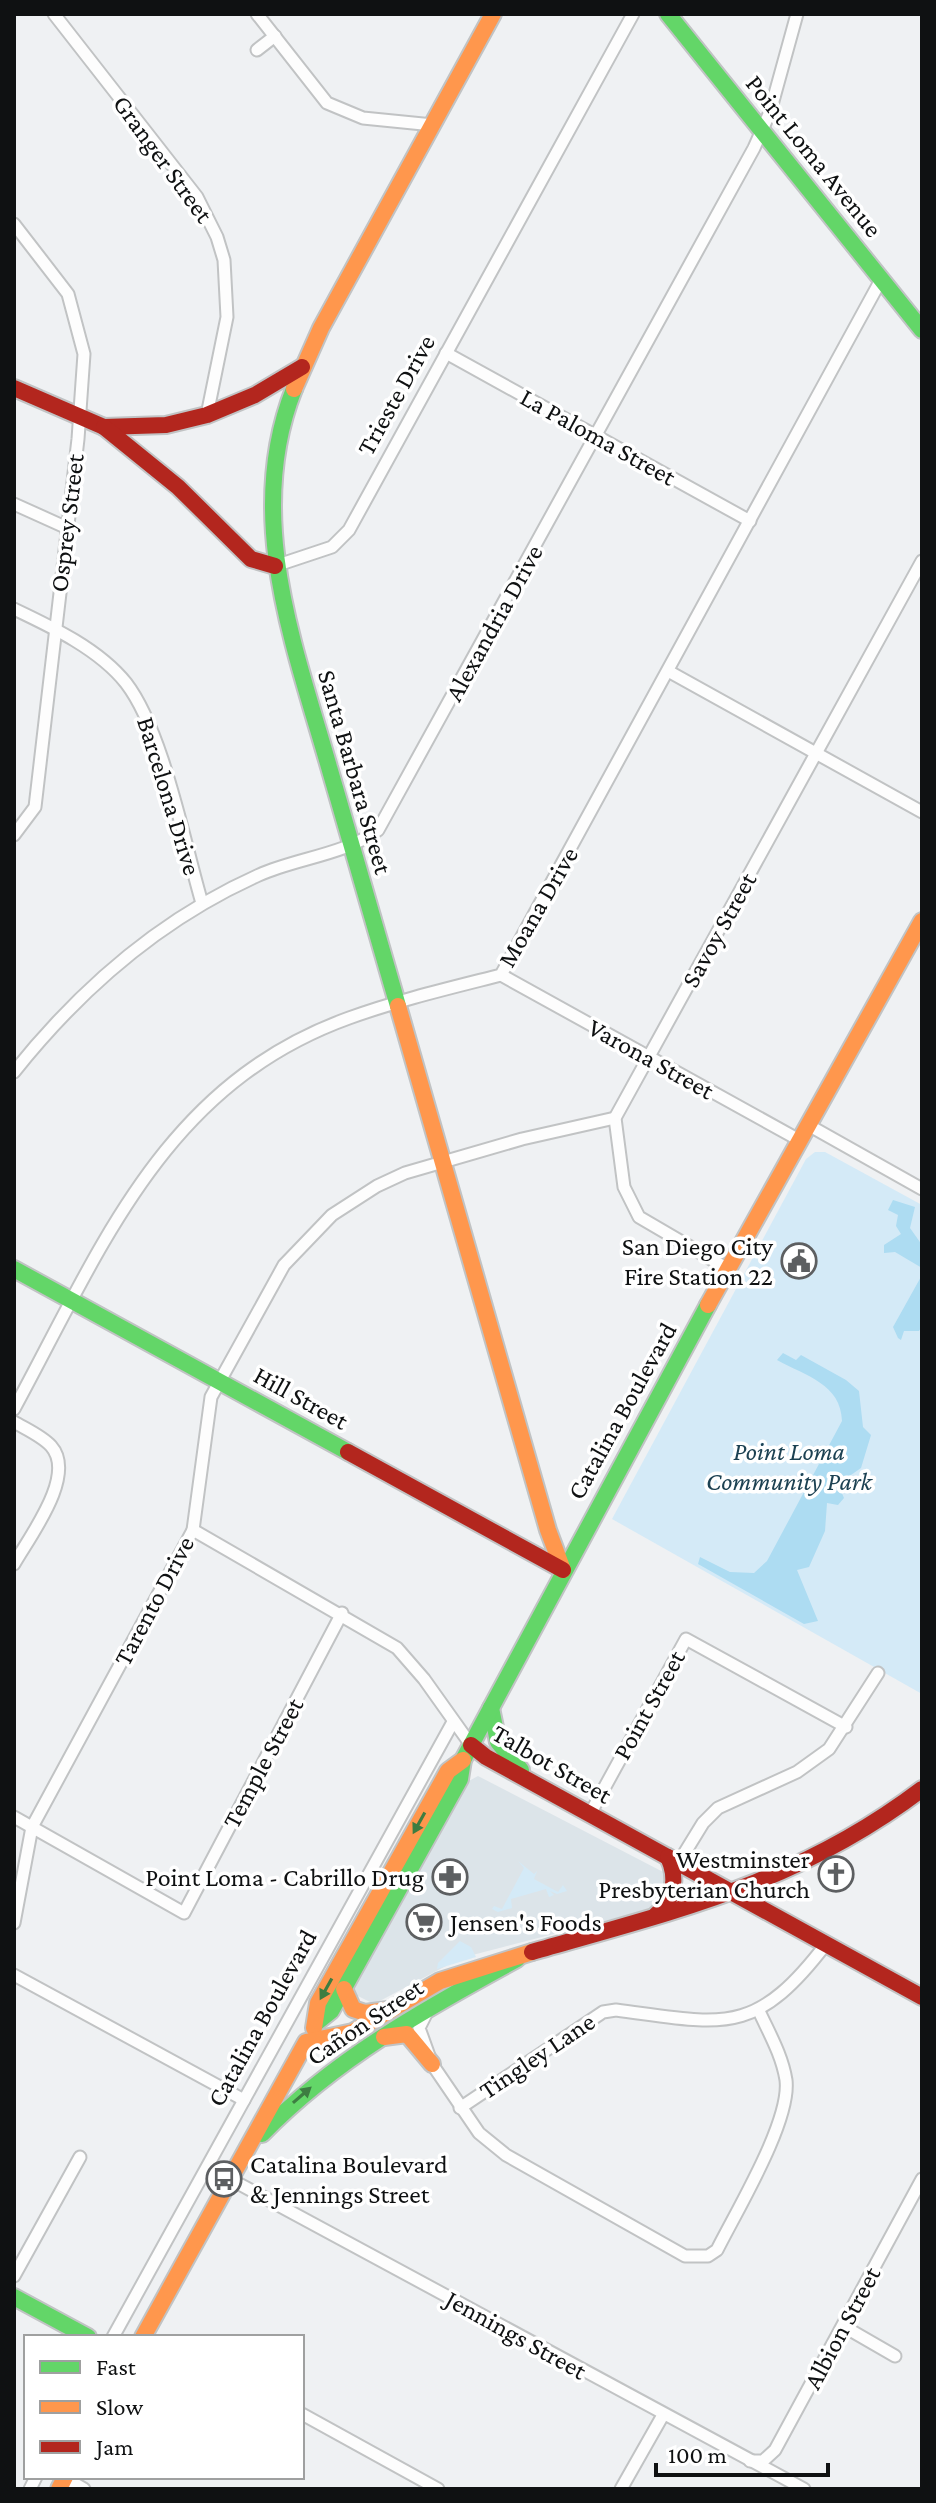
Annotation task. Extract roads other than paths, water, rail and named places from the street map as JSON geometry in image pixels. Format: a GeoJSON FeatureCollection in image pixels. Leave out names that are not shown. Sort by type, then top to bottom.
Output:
{"type":"FeatureCollection","features":[{"type":"Feature","properties":{"kind":"main road","name":"Santa Barbara Street"},"geometry":{"type":"LineString","coordinates":[[493,14],[302,367],[286,413],[276,464],[273,502],[275,566],[291,635],[548,1530],[563,1570]]}},
{"type":"Feature","properties":{"kind":"main road","name":"Point Loma Avenue"},"geometry":{"type":"LineString","coordinates":[[668,14],[922,330]]}},
{"type":"Feature","properties":{"kind":"main road"},"geometry":{"type":"LineString","coordinates":[[104,427],[166,425],[207,415],[255,395],[302,367]]}},
{"type":"Feature","properties":{"kind":"main road"},"geometry":{"type":"LineString","coordinates":[[14,388],[104,427],[178,487],[251,559],[275,566]]}},
{"type":"Feature","properties":{"kind":"main road","name":"Catalina Boulevard"},"geometry":{"type":"LineString","coordinates":[[316,2023],[331,2011],[344,1989],[460,1779],[467,1752],[563,1570],[922,921]]}},
{"type":"Feature","properties":{"kind":"main road","name":"Hill Street"},"geometry":{"type":"LineString","coordinates":[[14,1269],[563,1570]]}},
{"type":"Feature","properties":{"kind":"main road"},"geometry":{"type":"LineString","coordinates":[[491,1705],[490,1725],[495,1739],[533,1782]]}},
{"type":"Feature","properties":{"kind":"main road","name":"Catalina Boulevard"},"geometry":{"type":"LineString","coordinates":[[144,2335],[316,2023],[318,2003],[343,1957],[448,1771],[467,1752]]}},
{"type":"Feature","properties":{"kind":"main road","name":"Talbot Street"},"geometry":{"type":"LineString","coordinates":[[467,1752],[533,1782],[674,1864],[735,1893],[922,1997]]}},
{"type":"Feature","properties":{"kind":"main road","name":"Cañon Street"},"geometry":{"type":"LineString","coordinates":[[306,2042],[345,2038],[460,1971],[735,1893],[819,1858],[854,1839],[922,1789]]}},
{"type":"Feature","properties":{"kind":"main road"},"geometry":{"type":"LineString","coordinates":[[656,1915],[668,1904],[674,1864]]}},
{"type":"Feature","properties":{"kind":"main road","name":"Cañon Street"},"geometry":{"type":"LineString","coordinates":[[246,2150],[296,2099],[371,2043],[524,1954]]}},
{"type":"Feature","properties":{"kind":"main road"},"geometry":{"type":"LineString","coordinates":[[344,1989],[347,2003],[356,2012],[369,2014],[391,2009]]}},
{"type":"Feature","properties":{"kind":"main road"},"geometry":{"type":"LineString","coordinates":[[371,2043],[393,2034],[407,2034],[432,2064]]}},
{"type":"Feature","properties":{"kind":"main road"},"geometry":{"type":"LineString","coordinates":[[14,2297],[84,2335]]}},
{"type":"Feature","properties":{"kind":"street","name":"Granger Street"},"geometry":{"type":"LineString","coordinates":[[54,14],[197,197],[217,237],[224,260],[227,317],[207,415]]}},
{"type":"Feature","properties":{"kind":"street"},"geometry":{"type":"LineString","coordinates":[[257,14],[327,103],[343,113],[433,125]]}},
{"type":"Feature","properties":{"kind":"street","name":"Trieste Drive"},"geometry":{"type":"LineString","coordinates":[[275,566],[332,547],[349,530],[633,14]]}},
{"type":"Feature","properties":{"kind":"street","name":"Alexandria Drive"},"geometry":{"type":"LineString","coordinates":[[14,1072],[51,1026],[97,980],[202,903],[261,873],[367,838],[386,818],[763,130],[797,14]]}},
{"type":"Feature","properties":{"kind":"street"},"geometry":{"type":"LineString","coordinates":[[257,50],[275,36]]}},
{"type":"Feature","properties":{"kind":"street","name":"Osprey Street"},"geometry":{"type":"LineString","coordinates":[[14,224],[68,294],[84,354],[35,807],[14,835]]}},
{"type":"Feature","properties":{"kind":"street","name":"Moana Drive"},"geometry":{"type":"LineString","coordinates":[[14,1409],[128,1199],[166,1148],[201,1110],[262,1062],[348,1018],[501,975],[882,278]]}},
{"type":"Feature","properties":{"kind":"street","name":"La Paloma Street"},"geometry":{"type":"LineString","coordinates":[[446,353],[750,521]]}},
{"type":"Feature","properties":{"kind":"street"},"geometry":{"type":"LineString","coordinates":[[14,504],[65,527]]}},
{"type":"Feature","properties":{"kind":"street","name":"Savoy Street"},"geometry":{"type":"LineString","coordinates":[[615,1118],[922,561]]}},
{"type":"Feature","properties":{"kind":"street","name":"Barcelona Drive"},"geometry":{"type":"LineString","coordinates":[[14,609],[54,627],[115,672],[143,710],[202,903]]}},
{"type":"Feature","properties":{"kind":"street"},"geometry":{"type":"LineString","coordinates":[[668,671],[922,812]]}},
{"type":"Feature","properties":{"kind":"street","name":"Varona Street"},"geometry":{"type":"LineString","coordinates":[[501,975],[801,1141]]}},
{"type":"Feature","properties":{"kind":"street"},"geometry":{"type":"LineString","coordinates":[[615,1118],[624,1187],[639,1217],[728,1269]]}},
{"type":"Feature","properties":{"kind":"street","name":"Tarento Drive"},"geometry":{"type":"LineString","coordinates":[[14,1923],[32,1827],[193,1530],[211,1397],[265,1294],[308,1237],[332,1215],[377,1186],[442,1161],[615,1118]]}},
{"type":"Feature","properties":{"kind":"street"},"geometry":{"type":"LineString","coordinates":[[810,1126],[922,1189]]}},
{"type":"Feature","properties":{"kind":"street"},"geometry":{"type":"LineString","coordinates":[[14,1422],[50,1443],[58,1456],[61,1478],[14,1564]]}},
{"type":"Feature","properties":{"kind":"street","name":"Talbot Street"},"geometry":{"type":"LineString","coordinates":[[193,1530],[342,1613],[397,1648],[424,1679],[453,1722],[467,1752]]}},
{"type":"Feature","properties":{"kind":"street","name":"Temple Street"},"geometry":{"type":"LineString","coordinates":[[32,1827],[184,1913],[342,1613]]}},
{"type":"Feature","properties":{"kind":"street","name":"Point Street"},"geometry":{"type":"LineString","coordinates":[[590,1814],[686,1639],[846,1727]]}},
{"type":"Feature","properties":{"kind":"street"},"geometry":{"type":"LineString","coordinates":[[674,1864],[703,1823],[718,1808],[808,1766],[829,1749],[878,1673]]}},
{"type":"Feature","properties":{"kind":"street","name":"Catalina Boulevard"},"geometry":{"type":"LineString","coordinates":[[114,2335],[453,1722]]}},
{"type":"Feature","properties":{"kind":"street"},"geometry":{"type":"LineString","coordinates":[[14,1817],[32,1827]]}},
{"type":"Feature","properties":{"kind":"street","name":"Tingley Lane"},"geometry":{"type":"LineString","coordinates":[[460,2108],[603,2012],[616,2010],[703,2021],[737,2019],[759,2011],[786,1989],[826,1944]]}},
{"type":"Feature","properties":{"kind":"street"},"geometry":{"type":"LineString","coordinates":[[14,1975],[244,2100]]}},
{"type":"Feature","properties":{"kind":"street"},"geometry":{"type":"LineString","coordinates":[[439,2001],[420,2019],[419,2028],[432,2064],[479,2133],[506,2155],[685,2256],[708,2256],[717,2250],[780,2121],[787,2097],[786,2079],[780,2057],[759,2011]]}},
{"type":"Feature","properties":{"kind":"street"},"geometry":{"type":"LineString","coordinates":[[14,2276],[80,2157]]}},
{"type":"Feature","properties":{"kind":"street","name":"Jennings Street"},"geometry":{"type":"LineString","coordinates":[[230,2179],[804,2489]]}},
{"type":"Feature","properties":{"kind":"street","name":"Albion Street"},"geometry":{"type":"LineString","coordinates":[[749,2461],[763,2461],[775,2450],[921,2184]]}},
{"type":"Feature","properties":{"kind":"street"},"geometry":{"type":"LineString","coordinates":[[843,2326],[895,2356]]}},
{"type":"Feature","properties":{"kind":"street"},"geometry":{"type":"LineString","coordinates":[[304,2415],[438,2489]]}},
{"type":"Feature","properties":{"kind":"street"},"geometry":{"type":"LineString","coordinates":[[621,2489],[663,2415]]}},
{"type":"Feature","properties":{"kind":"street"},"geometry":{"type":"LineString","coordinates":[[63,2481],[84,2489]]}},
{"type":"Feature","properties":{"kind":"place","name":"San Diego City Fire Station 22"},"geometry":{"type":"Point","coordinates":[799,1261]}},
{"type":"Feature","properties":{"kind":"place","name":"Westminster Presbyterian Church"},"geometry":{"type":"Point","coordinates":[836,1874]}},
{"type":"Feature","properties":{"kind":"place","name":"Point Loma - Cabrillo Drug"},"geometry":{"type":"Point","coordinates":[450,1877]}},
{"type":"Feature","properties":{"kind":"place","name":"Jensen's Foods"},"geometry":{"type":"Point","coordinates":[424,1922]}},
{"type":"Feature","properties":{"kind":"place","name":"Catalina Boulevard & Jennings Street"},"geometry":{"type":"Point","coordinates":[224,2179]}},
{"type":"Feature","properties":{"kind":"park label","name":"Point Loma Community Park"},"geometry":{"type":"Point","coordinates":[789,1466]}}]}
